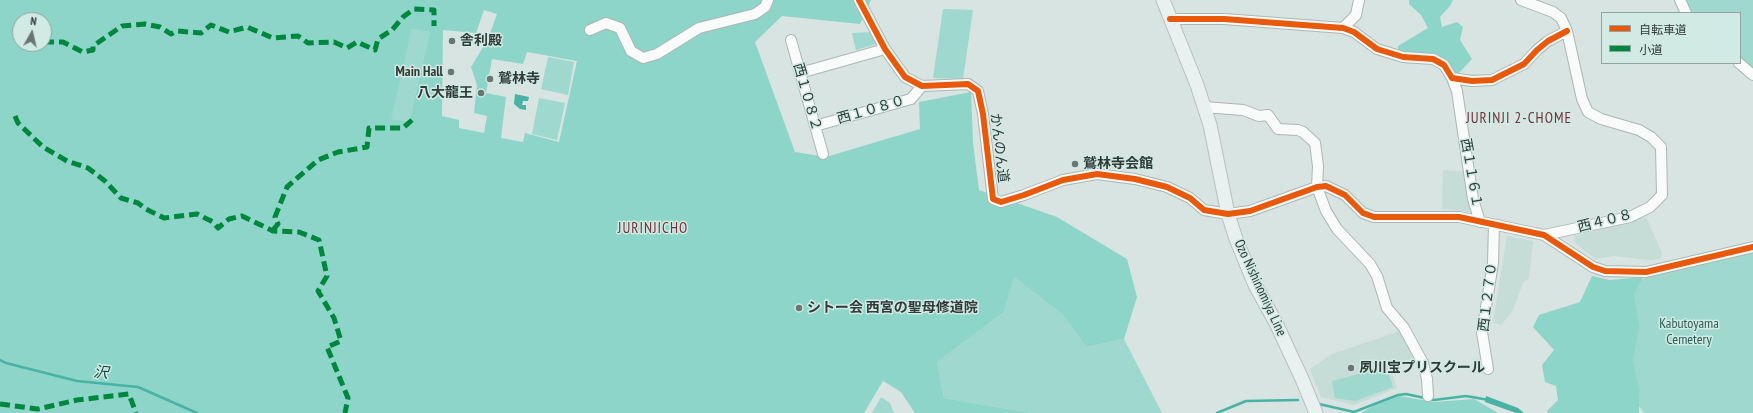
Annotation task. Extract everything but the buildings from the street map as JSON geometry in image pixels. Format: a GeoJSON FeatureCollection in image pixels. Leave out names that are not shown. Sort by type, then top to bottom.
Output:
{"type":"FeatureCollection","features":[{"type":"Feature","properties":{"kind":"main road","name":"Ozo Nishinomiya Line"},"geometry":{"type":"LineString","coordinates":[[1163,0],[1210,125],[1228,214],[1236,240],[1255,285],[1276,323],[1310,396],[1316,413]]}},
{"type":"Feature","properties":{"kind":"street"},"geometry":{"type":"LineString","coordinates":[[590,30],[606,22],[620,28],[631,51],[643,58],[657,54],[699,28],[755,14],[765,7],[768,0]]}},
{"type":"Feature","properties":{"kind":"street","name":"かんのん道"},"geometry":{"type":"LineString","coordinates":[[859,0],[885,49],[904,78],[922,86],[968,84],[978,91],[983,114],[993,200],[1001,202],[1063,180],[1097,174],[1135,179],[1168,187],[1190,198],[1204,210],[1228,214]]}},
{"type":"Feature","properties":{"kind":"street"},"geometry":{"type":"LineString","coordinates":[[1343,28],[1356,15],[1359,0]]}},
{"type":"Feature","properties":{"kind":"street","name":"西４０８"},"geometry":{"type":"LineString","coordinates":[[1521,0],[1553,12],[1561,18],[1567,31],[1582,99],[1588,112],[1601,119],[1639,130],[1651,137],[1661,147],[1662,195],[1650,207],[1630,217],[1544,235]]}},
{"type":"Feature","properties":{"kind":"street"},"geometry":{"type":"LineString","coordinates":[[1680,0],[1686,12]]}},
{"type":"Feature","properties":{"kind":"street"},"geometry":{"type":"LineString","coordinates":[[1170,19],[1224,19],[1343,28],[1354,32],[1377,49],[1403,57],[1433,59],[1444,65],[1452,78],[1472,81],[1492,80],[1503,76],[1524,64],[1548,41],[1567,31]]}},
{"type":"Feature","properties":{"kind":"street","name":"西１０８２"},"geometry":{"type":"LineString","coordinates":[[791,40],[823,154]]}},
{"type":"Feature","properties":{"kind":"street"},"geometry":{"type":"LineString","coordinates":[[800,73],[885,49]]}},
{"type":"Feature","properties":{"kind":"street"},"geometry":{"type":"LineString","coordinates":[[1740,64],[1753,75]]}},
{"type":"Feature","properties":{"kind":"street","name":"西１１６１"},"geometry":{"type":"LineString","coordinates":[[1452,78],[1457,91],[1473,198],[1480,222]]}},
{"type":"Feature","properties":{"kind":"street","name":"西１０８０"},"geometry":{"type":"LineString","coordinates":[[815,126],[911,99],[922,86]]}},
{"type":"Feature","properties":{"kind":"street"},"geometry":{"type":"LineString","coordinates":[[1204,107],[1243,110],[1259,116],[1268,115],[1278,129],[1303,132],[1315,143],[1318,166],[1317,187],[1326,211],[1337,230],[1370,264],[1377,276],[1387,308],[1404,328],[1423,363],[1427,379],[1428,396]]}},
{"type":"Feature","properties":{"kind":"street"},"geometry":{"type":"LineString","coordinates":[[1228,214],[1250,211],[1317,187],[1326,186],[1345,195],[1363,213],[1374,217],[1459,217],[1544,235],[1593,267],[1605,270],[1646,272],[1753,247]]}},
{"type":"Feature","properties":{"kind":"street","name":"西１２７０"},"geometry":{"type":"LineString","coordinates":[[1488,369],[1482,332],[1493,263],[1494,225]]}},
{"type":"Feature","properties":{"kind":"shaded area"},"geometry":{"type":"Polygon","coordinates":[[[0,0],[871,0],[860,24],[782,16],[755,42],[795,152],[826,157],[920,129],[919,102],[971,92],[973,143],[979,190],[1057,217],[1127,259],[1137,297],[1124,339],[1086,347],[1063,315],[1014,277],[1004,312],[937,362],[944,398],[1032,413],[915,413],[901,392],[883,381],[864,413],[0,413],[0,0]],[[484,10],[476,33],[443,30],[442,116],[459,120],[459,128],[484,133],[487,116],[474,113],[477,85],[471,67],[488,39],[497,14],[484,10]],[[412,29],[391,119],[409,121],[430,32],[412,29]],[[527,52],[523,64],[492,59],[486,93],[506,97],[501,138],[523,142],[525,133],[559,142],[577,61],[527,52]]]}},
{"type":"Feature","properties":{"kind":"shaded area"},"geometry":{"type":"Polygon","coordinates":[[[1409,0],[1453,0],[1450,6],[1440,17],[1442,27],[1457,22],[1463,27],[1460,40],[1472,59],[1456,76],[1443,58],[1435,55],[1399,55],[1398,46],[1428,28],[1421,15],[1409,4],[1409,0]]]}},
{"type":"Feature","properties":{"kind":"shaded area"},"geometry":{"type":"Polygon","coordinates":[[[515,94],[529,97],[528,101],[523,101],[522,105],[526,105],[526,110],[520,109],[514,104],[515,94]]]}},
{"type":"Feature","properties":{"kind":"shaded area"},"geometry":{"type":"Polygon","coordinates":[[[1443,170],[1465,172],[1470,212],[1442,209],[1443,170]]]}},
{"type":"Feature","properties":{"kind":"shaded area"},"geometry":{"type":"Polygon","coordinates":[[[1646,217],[1662,253],[1660,259],[1650,260],[1614,256],[1596,259],[1576,244],[1574,236],[1646,217]]]}},
{"type":"Feature","properties":{"kind":"shaded area"},"geometry":{"type":"Polygon","coordinates":[[[1507,236],[1533,241],[1529,278],[1523,283],[1512,312],[1501,325],[1493,322],[1507,236]]]}},
{"type":"Feature","properties":{"kind":"shaded area"},"geometry":{"type":"Polygon","coordinates":[[[1592,276],[1610,280],[1643,277],[1634,294],[1639,326],[1633,361],[1639,390],[1639,413],[1548,413],[1547,411],[1558,400],[1556,386],[1545,382],[1542,365],[1554,350],[1533,327],[1539,315],[1580,302],[1592,276]]]}},
{"type":"Feature","properties":{"kind":"shaded area","name":"夙川宝プリスクール"},"geometry":{"type":"Polygon","coordinates":[[[1403,330],[1415,357],[1390,367],[1397,388],[1354,405],[1321,397],[1310,369],[1332,354],[1403,330]]]}},
{"type":"Feature","properties":{"kind":"shaded area"},"geometry":{"type":"Polygon","coordinates":[[[1399,396],[1434,402],[1474,399],[1498,413],[1361,413],[1373,406],[1399,396]]]}},
{"type":"Feature","properties":{"kind":"shaded area"},"geometry":{"type":"Polygon","coordinates":[[[1486,396],[1518,408],[1524,413],[1516,413],[1485,402],[1486,396]]]}},
{"type":"Feature","properties":{"kind":"green space"},"geometry":{"type":"Polygon","coordinates":[[[1684,0],[1753,0],[1753,71],[1741,61],[1741,12],[1689,12],[1684,0]]]}},
{"type":"Feature","properties":{"kind":"green space"},"geometry":{"type":"Polygon","coordinates":[[[943,9],[973,10],[963,79],[933,78],[943,9]]]}},
{"type":"Feature","properties":{"kind":"green space"},"geometry":{"type":"Polygon","coordinates":[[[412,29],[430,32],[409,121],[390,119],[412,29]]]}},
{"type":"Feature","properties":{"kind":"green space"},"geometry":{"type":"Polygon","coordinates":[[[872,32],[876,44],[856,50],[852,33],[872,32]]]}},
{"type":"Feature","properties":{"kind":"green space"},"geometry":{"type":"Polygon","coordinates":[[[548,57],[574,62],[568,95],[541,89],[548,57]]]}},
{"type":"Feature","properties":{"kind":"green space"},"geometry":{"type":"Polygon","coordinates":[[[539,98],[565,103],[557,140],[532,134],[539,98]]]}},
{"type":"Feature","properties":{"kind":"green space","name":"Kabutoyama Cemetery"},"geometry":{"type":"Polygon","coordinates":[[[1753,252],[1753,413],[1644,413],[1638,405],[1629,377],[1634,282],[1666,271],[1753,252]]]}},
{"type":"Feature","properties":{"kind":"green space"},"geometry":{"type":"Polygon","coordinates":[[[1014,277],[1063,315],[1086,347],[1124,339],[1162,413],[1032,413],[944,398],[937,362],[1004,312],[1014,277]]]}},
{"type":"Feature","properties":{"kind":"green space"},"geometry":{"type":"Polygon","coordinates":[[[1386,367],[1393,387],[1355,401],[1335,398],[1332,381],[1386,367]]]}},
{"type":"Feature","properties":{"kind":"green space"},"geometry":{"type":"Polygon","coordinates":[[[881,397],[890,403],[894,413],[872,413],[881,397]]]}},
{"type":"Feature","properties":{"kind":"waterway","name":"沢"},"geometry":{"type":"LineString","coordinates":[[0,360],[6,363],[77,381],[138,387],[197,413]]}},
{"type":"Feature","properties":{"kind":"waterway"},"geometry":{"type":"LineString","coordinates":[[1319,404],[1354,412],[1398,395],[1406,394],[1434,400],[1466,396],[1489,400]]}},
{"type":"Feature","properties":{"kind":"waterway"},"geometry":{"type":"LineString","coordinates":[[1217,413],[1246,401],[1298,400]]}},
{"type":"Feature","properties":{"kind":"marked path"},"geometry":{"type":"LineString","coordinates":[[52,42],[63,42],[83,52],[93,50],[93,46],[122,26],[145,24],[160,27],[171,34],[177,31],[201,33],[211,25],[229,32],[247,27],[273,38],[298,36],[308,43],[334,42],[347,48],[357,42],[375,50],[378,39],[392,30],[403,17],[414,9],[434,10],[434,26]]}},
{"type":"Feature","properties":{"kind":"marked path"},"geometry":{"type":"LineString","coordinates":[[15,116],[18,123],[43,147],[67,161],[88,168],[105,181],[121,198],[138,203],[164,218],[197,214],[213,222],[218,228],[229,219],[242,216],[273,231],[299,232],[319,240],[327,276],[318,291],[334,318],[341,341],[327,347],[348,398],[345,413]]}},
{"type":"Feature","properties":{"kind":"marked path"},"geometry":{"type":"LineString","coordinates":[[273,230],[278,224],[275,217],[287,187],[318,160],[338,152],[367,147],[369,128],[403,128],[412,120]]}},
{"type":"Feature","properties":{"kind":"marked path"},"geometry":{"type":"LineString","coordinates":[[0,404],[38,409],[77,400],[129,394],[136,413]]}},
{"type":"Feature","properties":{"kind":"cycle path"},"geometry":{"type":"LineString","coordinates":[[859,0],[885,49],[905,77],[922,86],[968,84],[978,91],[983,114],[993,199],[1001,202],[1063,180],[1097,174],[1135,179],[1167,187],[1190,198],[1204,210],[1228,214],[1250,211],[1317,187],[1326,186],[1345,195],[1363,213],[1374,217],[1459,217],[1544,235],[1593,267],[1605,271],[1646,272],[1753,247]]}},
{"type":"Feature","properties":{"kind":"cycle path"},"geometry":{"type":"LineString","coordinates":[[1170,19],[1224,19],[1343,28],[1354,32],[1377,49],[1403,57],[1433,59],[1444,65],[1452,78],[1472,81],[1492,80],[1524,64],[1548,41],[1567,31]]}},
{"type":"Feature","properties":{"kind":"place","name":"舎利殿"},"geometry":{"type":"Point","coordinates":[452,41]}},
{"type":"Feature","properties":{"kind":"place","name":"Main Hall"},"geometry":{"type":"Point","coordinates":[451,72]}},
{"type":"Feature","properties":{"kind":"place","name":"鷲林寺"},"geometry":{"type":"Point","coordinates":[490,79]}},
{"type":"Feature","properties":{"kind":"place","name":"八大龍王"},"geometry":{"type":"Point","coordinates":[481,93]}},
{"type":"Feature","properties":{"kind":"place","name":"鷲林寺会館"},"geometry":{"type":"Point","coordinates":[1075,164]}},
{"type":"Feature","properties":{"kind":"place","name":"シトー会 西宮の聖母修道院"},"geometry":{"type":"Point","coordinates":[799,308]}},
{"type":"Feature","properties":{"kind":"place","name":"夙川宝プリスクール"},"geometry":{"type":"Point","coordinates":[1351,368]}},
{"type":"Feature","properties":{"kind":"district","name":"JURINJI 2-CHOME"},"geometry":{"type":"Point","coordinates":[1519,119]}},
{"type":"Feature","properties":{"kind":"district","name":"JURINJICHO"},"geometry":{"type":"Point","coordinates":[653,229]}}]}
